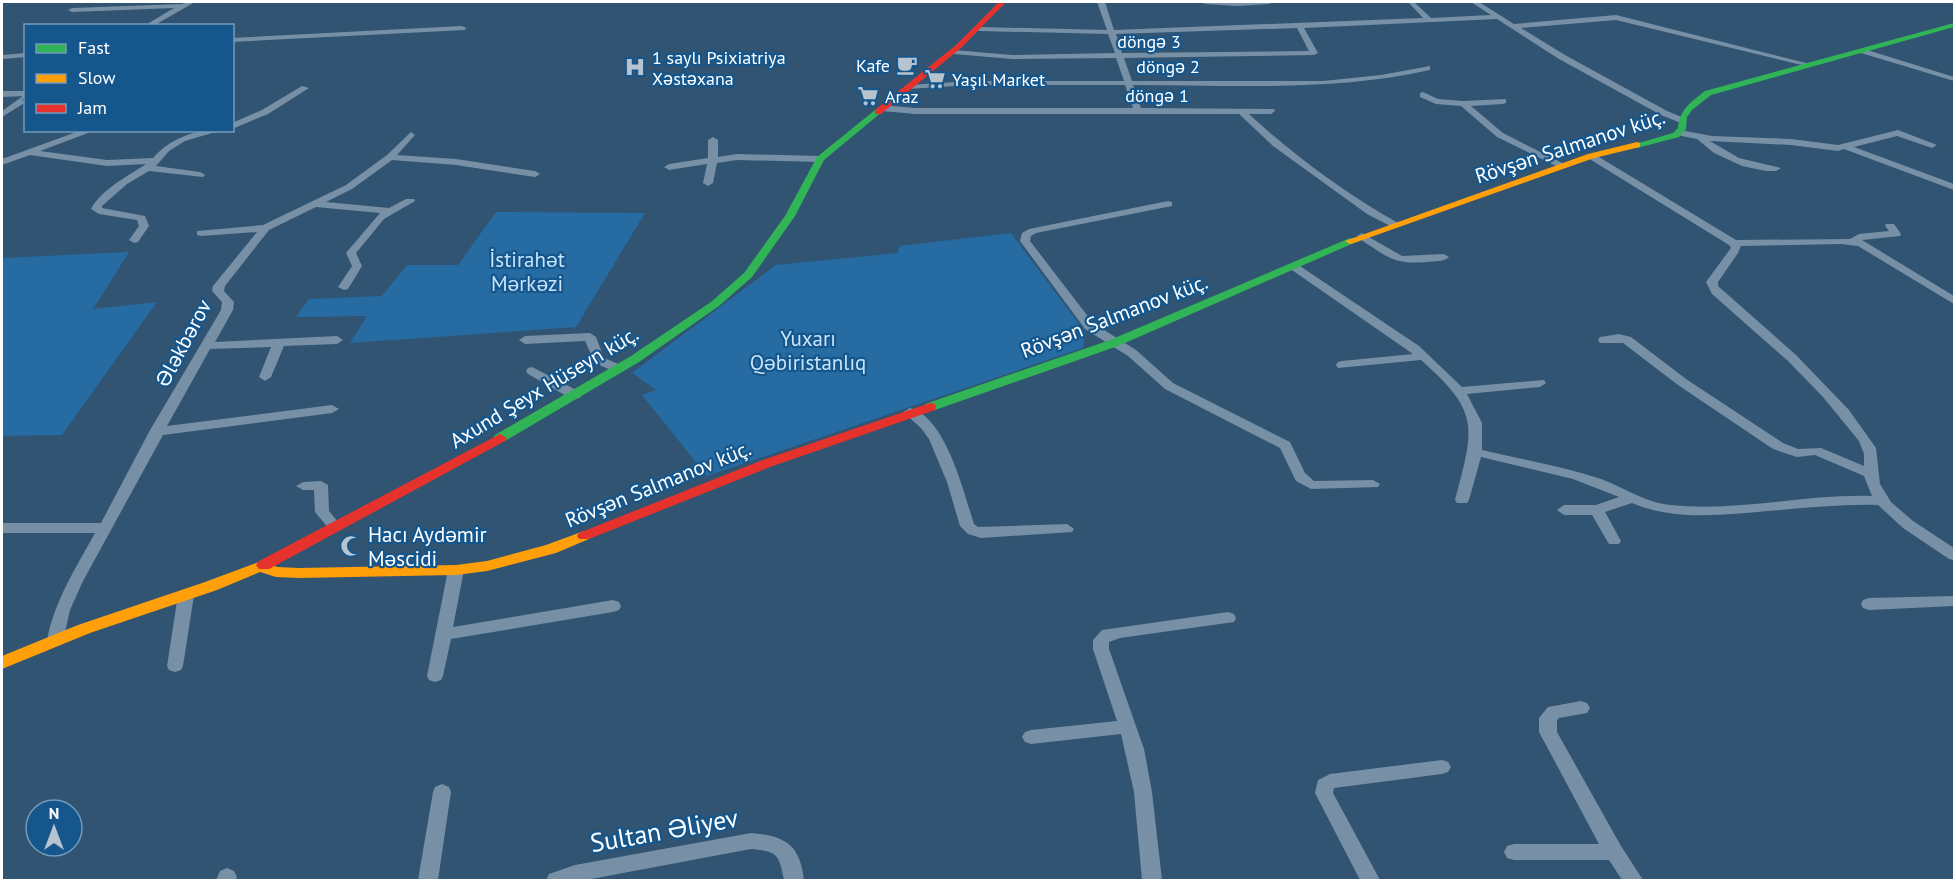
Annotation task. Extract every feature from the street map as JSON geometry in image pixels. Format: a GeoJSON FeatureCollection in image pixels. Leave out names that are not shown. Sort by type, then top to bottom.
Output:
{"type":"FeatureCollection","features":[{"type":"Feature","properties":{"kind":"street"},"geometry":{"type":"LineString","coordinates":[[150,24],[191,2]]}},
{"type":"Feature","properties":{"kind":"street","name":"Axund Şeyx Hüseyn küç."},"geometry":{"type":"LineString","coordinates":[[2,663],[55,641],[260,567],[472,455],[619,369],[706,310],[748,275],[760,262],[790,216],[820,159],[954,52],[979,29],[1002,2]]}},
{"type":"Feature","properties":{"kind":"street"},"geometry":{"type":"LineString","coordinates":[[1101,2],[1138,111]]}},
{"type":"Feature","properties":{"kind":"street"},"geometry":{"type":"LineString","coordinates":[[1205,2],[1237,4],[1269,2]]}},
{"type":"Feature","properties":{"kind":"street"},"geometry":{"type":"LineString","coordinates":[[1411,2],[1429,20]]}},
{"type":"Feature","properties":{"kind":"street"},"geometry":{"type":"LineString","coordinates":[[1475,2],[1569,61],[1664,114],[1742,163],[1753,167],[1776,168]]}},
{"type":"Feature","properties":{"kind":"street"},"geometry":{"type":"LineString","coordinates":[[72,10],[182,6]]}},
{"type":"Feature","properties":{"kind":"street"},"geometry":{"type":"LineString","coordinates":[[979,29],[1110,32],[1300,27],[1498,17]]}},
{"type":"Feature","properties":{"kind":"street"},"geometry":{"type":"LineString","coordinates":[[1514,26],[1622,17],[1676,34],[1752,49],[1806,64]]}},
{"type":"Feature","properties":{"kind":"street","name":"Rövşən Salmanov küç."},"geometry":{"type":"LineString","coordinates":[[260,567],[276,572],[299,573],[456,570],[487,566],[551,549],[765,464],[1114,343],[1394,225],[1426,216],[1591,156],[1667,138],[1681,126],[1684,111],[1708,93],[1806,64],[1864,51],[1954,25]]}},
{"type":"Feature","properties":{"kind":"street","name":"döngə 3"},"geometry":{"type":"LineString","coordinates":[[954,52],[1012,57],[1314,53],[1300,27]]}},
{"type":"Feature","properties":{"kind":"street"},"geometry":{"type":"LineString","coordinates":[[234,40],[462,28]]}},
{"type":"Feature","properties":{"kind":"street"},"geometry":{"type":"LineString","coordinates":[[1864,51],[1954,79]]}},
{"type":"Feature","properties":{"kind":"street"},"geometry":{"type":"LineString","coordinates":[[2,57],[24,55]]}},
{"type":"Feature","properties":{"kind":"street","name":"döngə 2"},"geometry":{"type":"LineString","coordinates":[[908,87],[971,83],[1323,83],[1381,77],[1427,68]]}},
{"type":"Feature","properties":{"kind":"street"},"geometry":{"type":"LineString","coordinates":[[234,125],[265,112],[305,88]]}},
{"type":"Feature","properties":{"kind":"street"},"geometry":{"type":"LineString","coordinates":[[2,94],[24,93]]}},
{"type":"Feature","properties":{"kind":"street"},"geometry":{"type":"LineString","coordinates":[[1423,95],[1436,101],[1463,104],[1503,101]]}},
{"type":"Feature","properties":{"kind":"street"},"geometry":{"type":"LineString","coordinates":[[2,115],[24,99]]}},
{"type":"Feature","properties":{"kind":"street"},"geometry":{"type":"LineString","coordinates":[[1463,104],[1500,135],[1563,166]]}},
{"type":"Feature","properties":{"kind":"street","name":"döngə 1"},"geometry":{"type":"LineString","coordinates":[[882,108],[915,111],[1271,111]]}},
{"type":"Feature","properties":{"kind":"street"},"geometry":{"type":"LineString","coordinates":[[1241,111],[1276,144],[1310,166],[1371,212],[1394,225]]}},
{"type":"Feature","properties":{"kind":"street"},"geometry":{"type":"LineString","coordinates":[[2,162],[87,132]]}},
{"type":"Feature","properties":{"kind":"street"},"geometry":{"type":"LineString","coordinates":[[134,240],[144,226],[141,218],[96,209],[124,182],[152,164],[159,155],[182,139],[210,132]]}},
{"type":"Feature","properties":{"kind":"street"},"geometry":{"type":"LineString","coordinates":[[1846,147],[1898,133],[1932,146]]}},
{"type":"Feature","properties":{"kind":"street","name":"Ələkbərov"},"geometry":{"type":"LineString","coordinates":[[55,641],[57,624],[69,593],[156,432],[227,310],[228,302],[218,291],[219,286],[265,228],[349,187],[390,157],[411,135]]}},
{"type":"Feature","properties":{"kind":"street"},"geometry":{"type":"LineString","coordinates":[[1699,138],[1846,147],[1954,187]]}},
{"type":"Feature","properties":{"kind":"street"},"geometry":{"type":"LineString","coordinates":[[708,183],[713,159],[713,140]]}},
{"type":"Feature","properties":{"kind":"street"},"geometry":{"type":"LineString","coordinates":[[32,153],[104,164],[152,164],[200,175]]}},
{"type":"Feature","properties":{"kind":"street"},"geometry":{"type":"LineString","coordinates":[[1591,156],[1734,243],[1852,242],[1868,246],[1954,301]]}},
{"type":"Feature","properties":{"kind":"street"},"geometry":{"type":"LineString","coordinates":[[390,157],[456,162],[535,174]]}},
{"type":"Feature","properties":{"kind":"street"},"geometry":{"type":"LineString","coordinates":[[669,166],[713,159],[756,157],[820,159]]}},
{"type":"Feature","properties":{"kind":"street"},"geometry":{"type":"LineString","coordinates":[[344,286],[357,267],[351,252],[374,223],[390,211],[410,201]]}},
{"type":"Feature","properties":{"kind":"street"},"geometry":{"type":"LineString","coordinates":[[316,204],[390,211]]}},
{"type":"Feature","properties":{"kind":"street"},"geometry":{"type":"LineString","coordinates":[[1168,204],[1033,231],[1026,235],[1025,241],[1081,318],[1114,343],[1132,353],[1169,386],[1285,445],[1291,453],[1300,478],[1305,483],[1311,485],[1373,484]]}},
{"type":"Feature","properties":{"kind":"street"},"geometry":{"type":"LineString","coordinates":[[1852,242],[1863,237],[1896,234],[1890,226]]}},
{"type":"Feature","properties":{"kind":"street"},"geometry":{"type":"LineString","coordinates":[[201,233],[265,228]]}},
{"type":"Feature","properties":{"kind":"street"},"geometry":{"type":"LineString","coordinates":[[1362,237],[1399,259],[1444,257]]}},
{"type":"Feature","properties":{"kind":"street"},"geometry":{"type":"LineString","coordinates":[[1734,243],[1736,248],[1734,253],[1712,286],[1716,292],[1798,362],[1860,432],[1873,458],[1873,486],[1882,501],[1905,521],[1954,555]]}},
{"type":"Feature","properties":{"kind":"street"},"geometry":{"type":"LineString","coordinates":[[1293,266],[1327,287],[1424,356],[1456,391],[1475,422],[1477,435],[1475,452],[1462,500]]}},
{"type":"Feature","properties":{"kind":"street"},"geometry":{"type":"LineString","coordinates":[[1939,291],[1954,291]]}},
{"type":"Feature","properties":{"kind":"street"},"geometry":{"type":"LineString","coordinates":[[525,340],[590,337],[599,360],[619,369]]}},
{"type":"Feature","properties":{"kind":"street"},"geometry":{"type":"LineString","coordinates":[[1604,340],[1619,338],[1627,340],[1682,382],[1778,446],[1797,453],[1816,451],[1872,474]]}},
{"type":"Feature","properties":{"kind":"street"},"geometry":{"type":"LineString","coordinates":[[206,346],[337,340]]}},
{"type":"Feature","properties":{"kind":"street"},"geometry":{"type":"LineString","coordinates":[[265,377],[279,343]]}},
{"type":"Feature","properties":{"kind":"street"},"geometry":{"type":"LineString","coordinates":[[1341,365],[1424,356]]}},
{"type":"Feature","properties":{"kind":"street"},"geometry":{"type":"LineString","coordinates":[[532,371],[575,395]]}},
{"type":"Feature","properties":{"kind":"street"},"geometry":{"type":"LineString","coordinates":[[1456,391],[1540,382]]}},
{"type":"Feature","properties":{"kind":"street"},"geometry":{"type":"LineString","coordinates":[[156,432],[332,409]]}},
{"type":"Feature","properties":{"kind":"street"},"geometry":{"type":"LineString","coordinates":[[910,412],[926,425],[936,439],[954,482],[967,526],[973,531],[981,533],[1066,529]]}},
{"type":"Feature","properties":{"kind":"street"},"geometry":{"type":"LineString","coordinates":[[1475,452],[1578,476],[1653,507],[1690,511],[1814,504],[1844,500],[1882,501]]}},
{"type":"Feature","properties":{"kind":"street"},"geometry":{"type":"LineString","coordinates":[[303,486],[321,485],[322,512],[335,527]]}},
{"type":"Feature","properties":{"kind":"street"},"geometry":{"type":"LineString","coordinates":[[1564,510],[1597,510],[1632,498]]}},
{"type":"Feature","properties":{"kind":"street"},"geometry":{"type":"LineString","coordinates":[[1597,510],[1614,542]]}},
{"type":"Feature","properties":{"kind":"street"},"geometry":{"type":"LineString","coordinates":[[2,528],[106,528]]}},
{"type":"Feature","properties":{"kind":"street"},"geometry":{"type":"LineString","coordinates":[[435,676],[456,570]]}},
{"type":"Feature","properties":{"kind":"street"},"geometry":{"type":"LineString","coordinates":[[175,666],[186,595]]}},
{"type":"Feature","properties":{"kind":"street"},"geometry":{"type":"LineString","coordinates":[[1869,604],[1954,601]]}},
{"type":"Feature","properties":{"kind":"street"},"geometry":{"type":"LineString","coordinates":[[443,634],[612,606]]}},
{"type":"Feature","properties":{"kind":"street"},"geometry":{"type":"LineString","coordinates":[[1152,880],[1143,792],[1135,749],[1101,649],[1101,640],[1108,634],[1228,618]]}},
{"type":"Feature","properties":{"kind":"street"},"geometry":{"type":"LineString","coordinates":[[1581,708],[1554,712],[1548,718],[1548,732],[1614,852],[1634,880]]}},
{"type":"Feature","properties":{"kind":"street"},"geometry":{"type":"LineString","coordinates":[[1031,737],[1126,727]]}},
{"type":"Feature","properties":{"kind":"street"},"geometry":{"type":"LineString","coordinates":[[1370,880],[1324,793],[1324,785],[1330,781],[1442,768]]}},
{"type":"Feature","properties":{"kind":"street"},"geometry":{"type":"LineString","coordinates":[[428,880],[442,792]]}},
{"type":"Feature","properties":{"kind":"street","name":"Sultan Əliyev"},"geometry":{"type":"LineString","coordinates":[[556,880],[574,874],[751,841],[769,842],[781,846],[790,858],[794,880]]}},
{"type":"Feature","properties":{"kind":"street"},"geometry":{"type":"LineString","coordinates":[[1514,852],[1614,852]]}},
{"type":"Feature","properties":{"kind":"green space","name":"İstirahət Mərkəzi"},"geometry":{"type":"Polygon","coordinates":[[[496,212],[645,213],[576,327],[350,343],[367,316],[296,317],[309,299],[382,296],[407,265],[458,265],[496,212]]]}},
{"type":"Feature","properties":{"kind":"green space","name":"Yuxarı Qəbiristanlıq"},"geometry":{"type":"Polygon","coordinates":[[[1011,233],[1085,332],[1083,348],[707,476],[642,395],[656,390],[632,373],[776,265],[898,253],[899,246],[1011,233]]]}},
{"type":"Feature","properties":{"kind":"green space"},"geometry":{"type":"Polygon","coordinates":[[[129,252],[93,309],[157,302],[62,435],[2,436],[2,258],[129,252]]]}},
{"type":"Feature","properties":{"kind":"traffic: fast"},"geometry":{"type":"LineString","coordinates":[[1637,145],[1676,135],[1682,129],[1683,117],[1689,108],[1708,93],[1954,25]]}},
{"type":"Feature","properties":{"kind":"traffic: fast"},"geometry":{"type":"LineString","coordinates":[[500,438],[635,359],[715,304],[748,275],[790,216],[820,159],[878,112]]}},
{"type":"Feature","properties":{"kind":"traffic: fast"},"geometry":{"type":"LineString","coordinates":[[930,407],[1114,343],[1350,241]]}},
{"type":"Feature","properties":{"kind":"traffic: slow"},"geometry":{"type":"LineString","coordinates":[[1350,241],[1591,156],[1637,145]]}},
{"type":"Feature","properties":{"kind":"traffic: slow"},"geometry":{"type":"LineString","coordinates":[[260,567],[276,572],[299,573],[456,570],[487,566],[551,549],[584,536]]}},
{"type":"Feature","properties":{"kind":"traffic: slow"},"geometry":{"type":"LineString","coordinates":[[2,663],[84,629],[211,586],[264,565]]}},
{"type":"Feature","properties":{"kind":"traffic: jam"},"geometry":{"type":"LineString","coordinates":[[878,112],[959,47],[1002,2]]}},
{"type":"Feature","properties":{"kind":"traffic: jam"},"geometry":{"type":"LineString","coordinates":[[584,536],[765,464],[930,407]]}},
{"type":"Feature","properties":{"kind":"traffic: jam"},"geometry":{"type":"LineString","coordinates":[[264,565],[500,438]]}},
{"type":"Feature","properties":{"kind":"place","name":"Kafe"},"geometry":{"type":"Point","coordinates":[907,65]}},
{"type":"Feature","properties":{"kind":"place","name":"1 saylı Psixiatriya Xəstəxana"},"geometry":{"type":"Point","coordinates":[635,67]}},
{"type":"Feature","properties":{"kind":"place","name":"Yaşıl Market"},"geometry":{"type":"Point","coordinates":[935,79]}},
{"type":"Feature","properties":{"kind":"place","name":"Araz"},"geometry":{"type":"Point","coordinates":[868,96]}},
{"type":"Feature","properties":{"kind":"place","name":"Hacı Aydəmir Məscidi"},"geometry":{"type":"Point","coordinates":[351,546]}}]}
